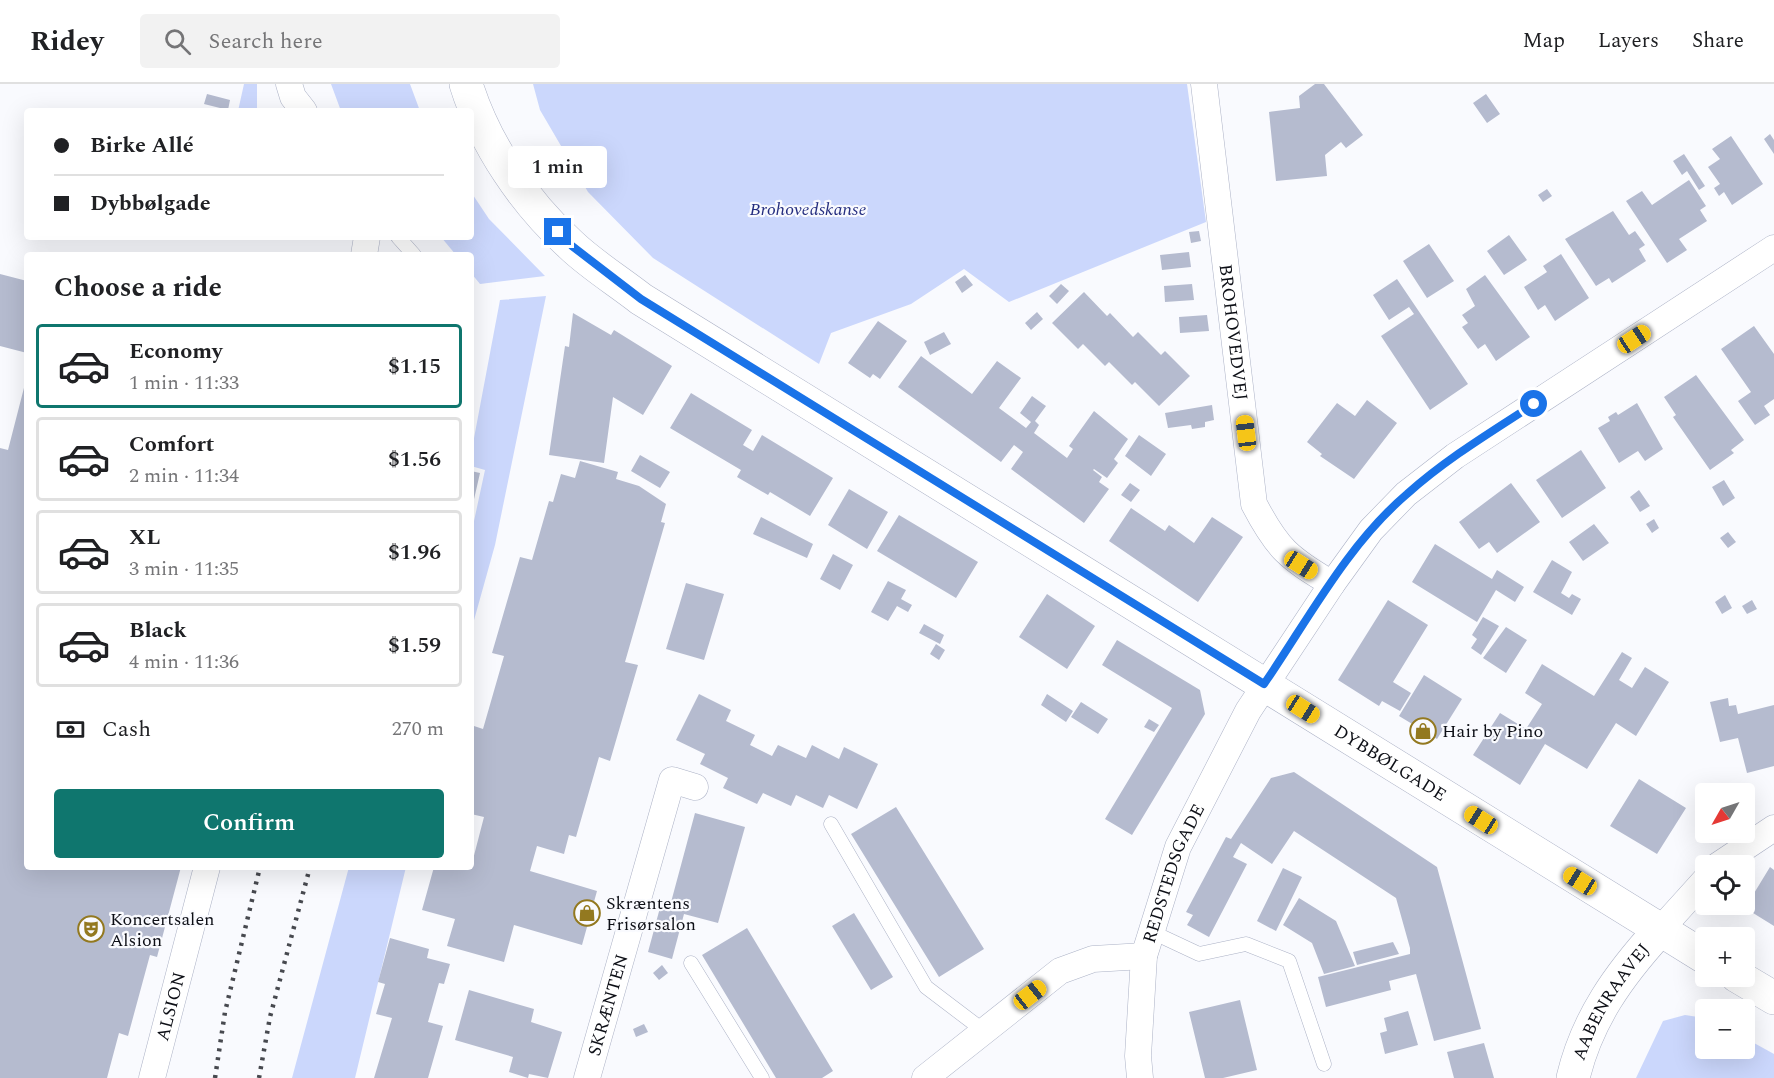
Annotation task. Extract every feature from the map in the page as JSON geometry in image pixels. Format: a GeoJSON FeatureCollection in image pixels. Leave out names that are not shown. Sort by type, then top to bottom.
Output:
{"type":"FeatureCollection","features":[{"type":"Feature","properties":{"kind":"street"},"geometry":{"type":"LineString","coordinates":[[289,84],[293,97],[302,108]]}},
{"type":"Feature","properties":{"kind":"street","name":"DYBBØLGADE"},"geometry":{"type":"LineString","coordinates":[[466,84],[497,154],[531,203],[572,246],[641,299],[1695,952]]}},
{"type":"Feature","properties":{"kind":"street","name":"BROHOVEDVEJ"},"geometry":{"type":"LineString","coordinates":[[1204,84],[1254,504],[1271,536],[1291,559],[1332,584]]}},
{"type":"Feature","properties":{"kind":"street","name":"REDSTEDSGADE"},"geometry":{"type":"LineString","coordinates":[[1140,1078],[1138,1056],[1148,944],[1178,847],[1264,684],[1371,530],[1406,494],[1455,456],[1774,248]]}},
{"type":"Feature","properties":{"kind":"street","name":"SKRÆNTEN"},"geometry":{"type":"LineString","coordinates":[[586,1078],[672,780],[695,786]]}},
{"type":"Feature","properties":{"kind":"street"},"geometry":{"type":"LineString","coordinates":[[1734,855],[1774,828]]}},
{"type":"Feature","properties":{"kind":"street","name":"ALSION"},"geometry":{"type":"LineString","coordinates":[[152,1078],[206,870]]}},
{"type":"Feature","properties":{"kind":"street"},"geometry":{"type":"LineString","coordinates":[[1659,931],[1695,891]]}},
{"type":"Feature","properties":{"kind":"street","name":"AABENRAAVEJ"},"geometry":{"type":"LineString","coordinates":[[1573,1078],[1578,1055],[1596,1013],[1623,971],[1659,931]]}},
{"type":"Feature","properties":{"kind":"street"},"geometry":{"type":"LineString","coordinates":[[925,1078],[1060,971],[1148,944]]}},
{"type":"Feature","properties":{"kind":"street"},"geometry":{"type":"LineString","coordinates":[[1755,987],[1774,998]]}},
{"type":"Feature","properties":{"kind":"lane"},"geometry":{"type":"LineString","coordinates":[[401,240],[411,252]]}},
{"type":"Feature","properties":{"kind":"lane"},"geometry":{"type":"LineString","coordinates":[[831,824],[926,987],[984,1031]]}},
{"type":"Feature","properties":{"kind":"lane"},"geometry":{"type":"LineString","coordinates":[[1148,944],[1200,954],[1246,944],[1288,961],[1324,1064]]}},
{"type":"Feature","properties":{"kind":"lane"},"geometry":{"type":"LineString","coordinates":[[692,963],[762,1078]]}},
{"type":"Feature","properties":{"kind":"green space"},"geometry":{"type":"Polygon","coordinates":[[[244,84],[257,84],[257,108],[239,108],[244,84]]]}},
{"type":"Feature","properties":{"kind":"green space"},"geometry":{"type":"Polygon","coordinates":[[[331,84],[410,84],[419,108],[340,108],[331,84]]]}},
{"type":"Feature","properties":{"kind":"green space","name":"Brohovedskanse"},"geometry":{"type":"Polygon","coordinates":[[[533,84],[1187,84],[1206,222],[1009,302],[964,269],[911,304],[831,333],[819,364],[653,258],[588,192],[540,110],[533,84]]]}},
{"type":"Feature","properties":{"kind":"green space"},"geometry":{"type":"Polygon","coordinates":[[[474,196],[489,219],[545,276],[480,284],[474,277],[474,252],[454,252],[444,240],[474,240],[474,196]]]}},
{"type":"Feature","properties":{"kind":"green space"},"geometry":{"type":"Polygon","coordinates":[[[546,296],[495,545],[474,620],[474,521],[485,470],[474,467],[474,438],[500,300],[546,296]]]}},
{"type":"Feature","properties":{"kind":"green space"},"geometry":{"type":"Polygon","coordinates":[[[348,870],[405,870],[355,1078],[292,1078],[348,870]]]}},
{"type":"Feature","properties":{"kind":"green space"},"geometry":{"type":"Polygon","coordinates":[[[1685,1015],[1695,1016],[1695,1059],[1755,1059],[1755,1044],[1774,1054],[1774,1078],[1636,1078],[1663,1021],[1685,1015]]]}},
{"type":"Feature","properties":{"kind":"building"},"geometry":{"type":"Polygon","coordinates":[[[1315,84],[1324,84],[1363,135],[1346,148],[1341,142],[1325,155],[1327,176],[1276,181],[1269,112],[1300,108],[1299,96],[1315,84]]]}},
{"type":"Feature","properties":{"kind":"building"},"geometry":{"type":"Polygon","coordinates":[[[207,94],[230,100],[228,108],[204,104],[207,94]]]}},
{"type":"Feature","properties":{"kind":"building"},"geometry":{"type":"Polygon","coordinates":[[[1486,94],[1500,114],[1487,123],[1473,103],[1486,94]]]}},
{"type":"Feature","properties":{"kind":"building"},"geometry":{"type":"Polygon","coordinates":[[[1770,134],[1774,140],[1774,154],[1764,139],[1770,134]]]}},
{"type":"Feature","properties":{"kind":"building"},"geometry":{"type":"Polygon","coordinates":[[[1731,136],[1763,184],[1732,205],[1724,192],[1719,196],[1714,188],[1720,184],[1708,167],[1720,159],[1712,149],[1731,136]]]}},
{"type":"Feature","properties":{"kind":"building"},"geometry":{"type":"Polygon","coordinates":[[[1684,154],[1705,186],[1699,190],[1687,171],[1682,175],[1673,161],[1684,154]]]}},
{"type":"Feature","properties":{"kind":"building"},"geometry":{"type":"Polygon","coordinates":[[[1689,180],[1706,206],[1700,210],[1707,221],[1679,239],[1687,250],[1667,263],[1626,201],[1642,191],[1652,205],[1689,180]]]}},
{"type":"Feature","properties":{"kind":"building"},"geometry":{"type":"Polygon","coordinates":[[[1547,189],[1552,196],[1543,202],[1538,195],[1547,189]]]}},
{"type":"Feature","properties":{"kind":"building"},"geometry":{"type":"Polygon","coordinates":[[[1613,211],[1629,235],[1635,231],[1645,245],[1639,249],[1646,261],[1612,283],[1609,278],[1596,286],[1565,239],[1613,211]]]}},
{"type":"Feature","properties":{"kind":"building"},"geometry":{"type":"Polygon","coordinates":[[[1199,231],[1201,241],[1191,243],[1189,232],[1199,231]]]}},
{"type":"Feature","properties":{"kind":"building"},"geometry":{"type":"Polygon","coordinates":[[[1509,235],[1527,260],[1504,275],[1487,251],[1509,235]]]}},
{"type":"Feature","properties":{"kind":"building"},"geometry":{"type":"Polygon","coordinates":[[[1429,244],[1454,281],[1427,298],[1403,261],[1429,244]]]}},
{"type":"Feature","properties":{"kind":"building"},"geometry":{"type":"Polygon","coordinates":[[[1189,252],[1191,267],[1162,270],[1160,255],[1189,252]]]}},
{"type":"Feature","properties":{"kind":"building"},"geometry":{"type":"Polygon","coordinates":[[[1561,254],[1589,298],[1555,321],[1545,305],[1538,310],[1524,287],[1547,272],[1543,266],[1561,254]]]}},
{"type":"Feature","properties":{"kind":"building"},"geometry":{"type":"Polygon","coordinates":[[[0,274],[24,280],[24,352],[0,346],[0,274]]]}},
{"type":"Feature","properties":{"kind":"building"},"geometry":{"type":"Polygon","coordinates":[[[965,275],[973,285],[962,293],[955,282],[965,275]]]}},
{"type":"Feature","properties":{"kind":"building"},"geometry":{"type":"Polygon","coordinates":[[[1485,275],[1530,337],[1496,361],[1485,344],[1478,349],[1462,327],[1468,323],[1462,315],[1475,306],[1466,289],[1485,275]]]}},
{"type":"Feature","properties":{"kind":"building"},"geometry":{"type":"Polygon","coordinates":[[[1397,279],[1468,384],[1430,410],[1381,336],[1414,314],[1409,307],[1389,320],[1373,295],[1397,279]]]}},
{"type":"Feature","properties":{"kind":"building"},"geometry":{"type":"Polygon","coordinates":[[[1061,284],[1069,291],[1057,304],[1049,296],[1061,284]]]}},
{"type":"Feature","properties":{"kind":"building"},"geometry":{"type":"Polygon","coordinates":[[[1192,284],[1194,300],[1165,302],[1164,286],[1192,284]]]}},
{"type":"Feature","properties":{"kind":"building"},"geometry":{"type":"Polygon","coordinates":[[[1084,292],[1107,316],[1110,313],[1133,337],[1138,332],[1161,355],[1165,351],[1190,376],[1159,406],[1135,382],[1132,385],[1109,362],[1105,366],[1083,344],[1078,349],[1052,323],[1084,292]]]}},
{"type":"Feature","properties":{"kind":"building"},"geometry":{"type":"Polygon","coordinates":[[[1037,312],[1043,319],[1031,330],[1025,323],[1037,312]]]}},
{"type":"Feature","properties":{"kind":"building"},"geometry":{"type":"Polygon","coordinates":[[[573,313],[611,335],[614,330],[672,366],[643,415],[613,397],[604,463],[549,455],[565,346],[569,347],[573,313]]]}},
{"type":"Feature","properties":{"kind":"building"},"geometry":{"type":"Polygon","coordinates":[[[1207,315],[1209,331],[1180,333],[1179,317],[1207,315]]]}},
{"type":"Feature","properties":{"kind":"building"},"geometry":{"type":"Polygon","coordinates":[[[878,321],[907,341],[880,379],[873,374],[870,378],[848,363],[878,321]]]}},
{"type":"Feature","properties":{"kind":"building"},"geometry":{"type":"Polygon","coordinates":[[[1754,326],[1774,354],[1774,399],[1764,406],[1770,415],[1755,425],[1738,401],[1751,392],[1721,349],[1754,326]]]}},
{"type":"Feature","properties":{"kind":"building"},"geometry":{"type":"Polygon","coordinates":[[[944,332],[951,344],[930,355],[924,342],[944,332]]]}},
{"type":"Feature","properties":{"kind":"building"},"geometry":{"type":"Polygon","coordinates":[[[921,356],[972,394],[997,361],[1021,378],[999,408],[1026,428],[1031,422],[1020,413],[1032,396],[1046,406],[1035,421],[1039,425],[1034,433],[1067,458],[1073,449],[1069,446],[1094,411],[1128,439],[1114,459],[1118,463],[1107,478],[1093,470],[1102,477],[1099,482],[1109,489],[1084,523],[1011,469],[1023,452],[1014,445],[1001,462],[898,387],[921,356]]]}},
{"type":"Feature","properties":{"kind":"building"},"geometry":{"type":"Polygon","coordinates":[[[1696,375],[1744,440],[1731,450],[1734,453],[1710,470],[1673,417],[1676,415],[1664,397],[1696,375]]]}},
{"type":"Feature","properties":{"kind":"building"},"geometry":{"type":"Polygon","coordinates":[[[24,388],[24,870],[180,870],[157,957],[150,955],[128,1036],[119,1033],[107,1078],[0,1078],[0,448],[8,450],[24,388]]]}},
{"type":"Feature","properties":{"kind":"building"},"geometry":{"type":"Polygon","coordinates":[[[691,393],[752,430],[743,445],[753,451],[762,435],[833,478],[810,516],[770,492],[768,495],[737,477],[741,470],[670,428],[691,393]]]}},
{"type":"Feature","properties":{"kind":"building"},"geometry":{"type":"Polygon","coordinates":[[[1367,400],[1397,423],[1354,479],[1320,456],[1322,454],[1307,442],[1337,403],[1355,416],[1367,400]]]}},
{"type":"Feature","properties":{"kind":"building"},"geometry":{"type":"Polygon","coordinates":[[[1637,403],[1663,449],[1645,461],[1638,451],[1619,463],[1598,428],[1610,421],[1608,417],[1616,412],[1618,415],[1637,403]]]}},
{"type":"Feature","properties":{"kind":"building"},"geometry":{"type":"Polygon","coordinates":[[[1212,405],[1214,420],[1205,422],[1205,427],[1192,429],[1191,425],[1168,428],[1165,413],[1212,405]]]}},
{"type":"Feature","properties":{"kind":"building"},"geometry":{"type":"Polygon","coordinates":[[[1139,435],[1166,454],[1151,476],[1125,456],[1139,435]]]}},
{"type":"Feature","properties":{"kind":"building"},"geometry":{"type":"Polygon","coordinates":[[[1581,450],[1606,488],[1562,518],[1536,480],[1581,450]]]}},
{"type":"Feature","properties":{"kind":"building"},"geometry":{"type":"Polygon","coordinates":[[[640,455],[670,472],[660,488],[631,471],[640,455]]]}},
{"type":"Feature","properties":{"kind":"building"},"geometry":{"type":"Polygon","coordinates":[[[580,461],[618,472],[616,479],[639,486],[666,504],[661,522],[665,523],[625,662],[638,665],[610,761],[599,757],[576,837],[569,835],[564,854],[537,846],[530,871],[597,891],[582,945],[514,925],[504,962],[447,946],[455,919],[422,910],[433,870],[474,870],[474,855],[484,817],[474,815],[474,726],[483,729],[504,656],[492,653],[520,557],[532,560],[549,501],[553,502],[561,474],[575,478],[580,461]]]}},
{"type":"Feature","properties":{"kind":"building"},"geometry":{"type":"Polygon","coordinates":[[[474,472],[480,473],[474,499],[474,472]]]}},
{"type":"Feature","properties":{"kind":"building"},"geometry":{"type":"Polygon","coordinates":[[[1724,480],[1735,498],[1723,506],[1712,487],[1724,480]]]}},
{"type":"Feature","properties":{"kind":"building"},"geometry":{"type":"Polygon","coordinates":[[[1130,483],[1140,490],[1131,502],[1121,495],[1130,483]]]}},
{"type":"Feature","properties":{"kind":"building"},"geometry":{"type":"Polygon","coordinates":[[[1511,483],[1540,522],[1497,553],[1489,542],[1479,549],[1459,522],[1511,483]]]}},
{"type":"Feature","properties":{"kind":"building"},"geometry":{"type":"Polygon","coordinates":[[[849,489],[888,512],[867,549],[828,525],[849,489]]]}},
{"type":"Feature","properties":{"kind":"building"},"geometry":{"type":"Polygon","coordinates":[[[1639,490],[1650,506],[1640,512],[1630,497],[1639,490]]]}},
{"type":"Feature","properties":{"kind":"building"},"geometry":{"type":"Polygon","coordinates":[[[1131,508],[1165,531],[1169,525],[1194,543],[1212,517],[1243,537],[1198,602],[1109,541],[1131,508]]]}},
{"type":"Feature","properties":{"kind":"building"},"geometry":{"type":"Polygon","coordinates":[[[899,515],[978,562],[956,598],[877,551],[899,515]]]}},
{"type":"Feature","properties":{"kind":"building"},"geometry":{"type":"Polygon","coordinates":[[[761,517],[813,544],[807,558],[753,534],[761,517]]]}},
{"type":"Feature","properties":{"kind":"building"},"geometry":{"type":"Polygon","coordinates":[[[1654,519],[1659,528],[1652,533],[1646,524],[1654,519]]]}},
{"type":"Feature","properties":{"kind":"building"},"geometry":{"type":"Polygon","coordinates":[[[1594,524],[1609,543],[1583,561],[1569,542],[1594,524]]]}},
{"type":"Feature","properties":{"kind":"building"},"geometry":{"type":"Polygon","coordinates":[[[1728,532],[1736,542],[1728,548],[1720,538],[1728,532]]]}},
{"type":"Feature","properties":{"kind":"building"},"geometry":{"type":"Polygon","coordinates":[[[1435,544],[1492,579],[1497,570],[1524,587],[1515,602],[1496,590],[1477,622],[1412,582],[1435,544]]]}},
{"type":"Feature","properties":{"kind":"building"},"geometry":{"type":"Polygon","coordinates":[[[833,554],[853,565],[840,590],[820,579],[833,554]]]}},
{"type":"Feature","properties":{"kind":"building"},"geometry":{"type":"Polygon","coordinates":[[[1552,560],[1572,572],[1561,593],[1569,598],[1572,594],[1581,599],[1572,615],[1533,592],[1552,560]]]}},
{"type":"Feature","properties":{"kind":"building"},"geometry":{"type":"Polygon","coordinates":[[[888,581],[906,590],[901,599],[912,605],[908,612],[897,606],[888,621],[871,612],[888,581]]]}},
{"type":"Feature","properties":{"kind":"building"},"geometry":{"type":"Polygon","coordinates":[[[686,583],[724,594],[704,660],[666,649],[686,583]]]}},
{"type":"Feature","properties":{"kind":"building"},"geometry":{"type":"Polygon","coordinates":[[[1047,594],[1095,626],[1067,669],[1019,637],[1047,594]]]}},
{"type":"Feature","properties":{"kind":"building"},"geometry":{"type":"Polygon","coordinates":[[[1725,595],[1732,608],[1722,614],[1715,602],[1725,595]]]}},
{"type":"Feature","properties":{"kind":"building"},"geometry":{"type":"Polygon","coordinates":[[[1388,600],[1428,625],[1393,682],[1411,693],[1400,711],[1382,701],[1379,706],[1338,680],[1388,600]]]}},
{"type":"Feature","properties":{"kind":"building"},"geometry":{"type":"Polygon","coordinates":[[[1752,600],[1757,609],[1747,614],[1742,606],[1752,600]]]}},
{"type":"Feature","properties":{"kind":"building"},"geometry":{"type":"Polygon","coordinates":[[[1483,617],[1499,626],[1481,655],[1471,648],[1477,639],[1472,635],[1483,617]]]}},
{"type":"Feature","properties":{"kind":"building"},"geometry":{"type":"Polygon","coordinates":[[[924,624],[944,635],[940,644],[919,633],[924,624]]]}},
{"type":"Feature","properties":{"kind":"building"},"geometry":{"type":"Polygon","coordinates":[[[1506,627],[1527,640],[1506,673],[1483,658],[1506,627]]]}},
{"type":"Feature","properties":{"kind":"building"},"geometry":{"type":"Polygon","coordinates":[[[1117,640],[1200,690],[1205,714],[1132,835],[1105,819],[1172,708],[1102,665],[1117,640]]]}},
{"type":"Feature","properties":{"kind":"building"},"geometry":{"type":"Polygon","coordinates":[[[936,644],[945,650],[939,660],[930,654],[936,644]]]}},
{"type":"Feature","properties":{"kind":"building"},"geometry":{"type":"Polygon","coordinates":[[[1622,652],[1632,658],[1619,680],[1632,688],[1645,667],[1669,682],[1636,736],[1616,723],[1587,769],[1545,744],[1520,785],[1473,755],[1500,713],[1526,729],[1542,704],[1525,693],[1542,664],[1594,696],[1622,652]]]}},
{"type":"Feature","properties":{"kind":"building"},"geometry":{"type":"Polygon","coordinates":[[[1424,675],[1462,699],[1437,739],[1399,716],[1424,675]]]}},
{"type":"Feature","properties":{"kind":"building"},"geometry":{"type":"Polygon","coordinates":[[[699,694],[731,710],[726,721],[755,735],[750,745],[772,756],[778,745],[806,758],[812,745],[839,759],[844,747],[878,764],[857,809],[829,795],[823,808],[796,795],[791,806],[763,793],[757,804],[723,788],[728,778],[700,764],[705,754],[676,740],[699,694]]]}},
{"type":"Feature","properties":{"kind":"building"},"geometry":{"type":"Polygon","coordinates":[[[1047,694],[1073,711],[1066,722],[1041,705],[1047,694]]]}},
{"type":"Feature","properties":{"kind":"building"},"geometry":{"type":"Polygon","coordinates":[[[1728,698],[1729,706],[1736,705],[1738,714],[1774,705],[1774,766],[1747,773],[1738,738],[1720,742],[1710,702],[1728,698]]]}},
{"type":"Feature","properties":{"kind":"building"},"geometry":{"type":"Polygon","coordinates":[[[1081,702],[1108,719],[1098,734],[1071,717],[1081,702]]]}},
{"type":"Feature","properties":{"kind":"building"},"geometry":{"type":"Polygon","coordinates":[[[1149,719],[1159,725],[1154,732],[1144,727],[1149,719]]]}},
{"type":"Feature","properties":{"kind":"building"},"geometry":{"type":"Polygon","coordinates":[[[1294,772],[1437,867],[1481,1029],[1434,1041],[1416,974],[1389,981],[1391,990],[1326,1007],[1318,977],[1410,954],[1410,948],[1396,898],[1294,831],[1272,864],[1241,843],[1233,857],[1247,864],[1209,937],[1187,925],[1193,915],[1186,912],[1226,837],[1231,839],[1271,778],[1294,772]]]}},
{"type":"Feature","properties":{"kind":"building"},"geometry":{"type":"Polygon","coordinates":[[[1639,779],[1686,808],[1657,854],[1610,826],[1639,779]]]}},
{"type":"Feature","properties":{"kind":"building"},"geometry":{"type":"Polygon","coordinates":[[[896,807],[984,949],[939,977],[851,834],[896,807]]]}},
{"type":"Feature","properties":{"kind":"building"},"geometry":{"type":"Polygon","coordinates":[[[695,813],[745,827],[718,923],[684,914],[672,959],[648,952],[661,904],[670,906],[695,813]]]}},
{"type":"Feature","properties":{"kind":"building"},"geometry":{"type":"Polygon","coordinates":[[[1770,867],[1774,870],[1774,926],[1755,914],[1755,892],[1770,867]]]}},
{"type":"Feature","properties":{"kind":"building"},"geometry":{"type":"Polygon","coordinates":[[[1283,868],[1302,877],[1276,931],[1257,921],[1283,868]]]}},
{"type":"Feature","properties":{"kind":"building"},"geometry":{"type":"Polygon","coordinates":[[[1299,898],[1336,921],[1355,966],[1324,974],[1312,943],[1283,925],[1299,898]]]}},
{"type":"Feature","properties":{"kind":"building"},"geometry":{"type":"Polygon","coordinates":[[[854,913],[893,977],[871,990],[832,926],[854,913]]]}},
{"type":"Feature","properties":{"kind":"building"},"geometry":{"type":"Polygon","coordinates":[[[747,928],[833,1071],[822,1078],[776,1078],[702,955],[747,928]]]}},
{"type":"Feature","properties":{"kind":"building"},"geometry":{"type":"Polygon","coordinates":[[[390,938],[429,949],[427,958],[450,964],[444,984],[439,983],[428,1022],[443,1026],[428,1078],[374,1078],[392,1018],[376,1014],[385,984],[378,982],[390,938]]]}},
{"type":"Feature","properties":{"kind":"building"},"geometry":{"type":"Polygon","coordinates":[[[1393,942],[1399,954],[1357,965],[1353,952],[1393,942]]]}},
{"type":"Feature","properties":{"kind":"building"},"geometry":{"type":"Polygon","coordinates":[[[662,965],[668,973],[659,980],[653,973],[662,965]]]}},
{"type":"Feature","properties":{"kind":"building"},"geometry":{"type":"Polygon","coordinates":[[[469,990],[534,1009],[531,1022],[562,1032],[548,1078],[529,1074],[528,1078],[509,1072],[513,1057],[455,1040],[469,990]]]}},
{"type":"Feature","properties":{"kind":"building"},"geometry":{"type":"Polygon","coordinates":[[[1240,1000],[1257,1070],[1223,1078],[1205,1078],[1189,1012],[1240,1000]]]}},
{"type":"Feature","properties":{"kind":"building"},"geometry":{"type":"Polygon","coordinates":[[[1408,1011],[1418,1045],[1385,1054],[1380,1033],[1387,1031],[1384,1018],[1408,1011]]]}},
{"type":"Feature","properties":{"kind":"building"},"geometry":{"type":"Polygon","coordinates":[[[644,1024],[648,1032],[636,1037],[633,1029],[644,1024]]]}},
{"type":"Feature","properties":{"kind":"building"},"geometry":{"type":"Polygon","coordinates":[[[1484,1043],[1494,1078],[1454,1078],[1447,1052],[1484,1043]]]}},
{"type":"Feature","properties":{"kind":"railway"},"geometry":{"type":"LineString","coordinates":[[215,1078],[225,1012],[259,870]]}},
{"type":"Feature","properties":{"kind":"railway"},"geometry":{"type":"LineString","coordinates":[[259,1078],[270,1017],[309,870]]}},
{"type":"Feature","properties":{"kind":"place","name":"Hair by Pino"},"geometry":{"type":"Point","coordinates":[1423,731]}},
{"type":"Feature","properties":{"kind":"place","name":"Skræntens Frisørsalon"},"geometry":{"type":"Point","coordinates":[587,913]}},
{"type":"Feature","properties":{"kind":"place","name":"Koncertsalen Alsion"},"geometry":{"type":"Point","coordinates":[91,929]}},
{"type":"Feature","properties":{"kind":"route"},"geometry":{"type":"LineString","coordinates":[[558,232],[572,246],[641,299],[1264,684],[1371,530],[1406,494],[1455,456],[1534,404]]}}]}
